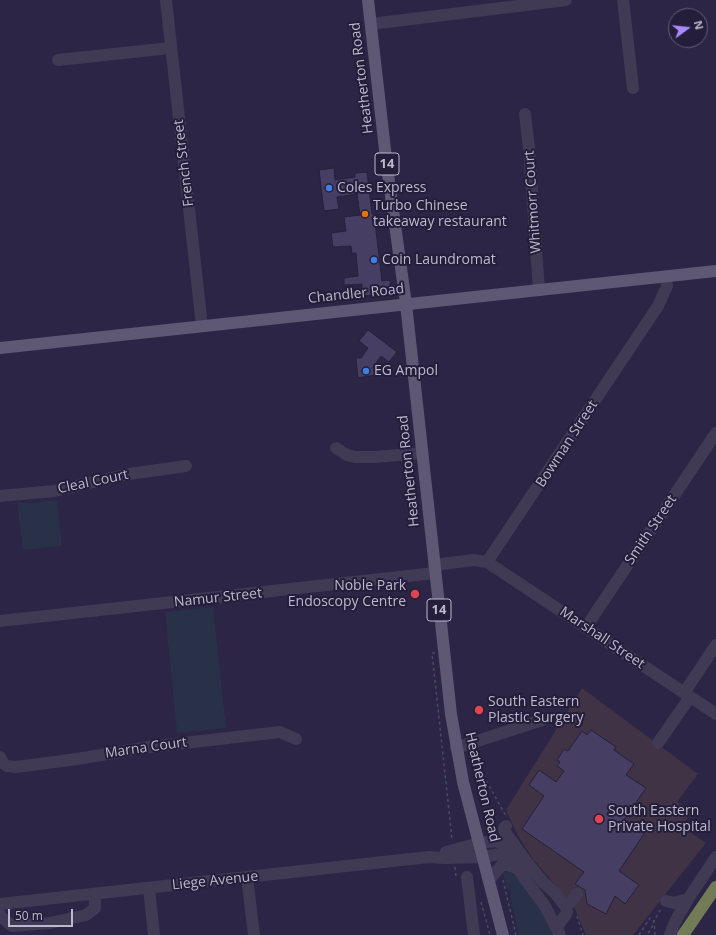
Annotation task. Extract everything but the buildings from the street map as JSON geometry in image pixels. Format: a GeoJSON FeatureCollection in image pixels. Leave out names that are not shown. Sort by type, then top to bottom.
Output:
{"type":"FeatureCollection","features":[{"type":"Feature","properties":{"kind":"highway"},"geometry":{"type":"LineString","coordinates":[[683,935],[716,887]]}},
{"type":"Feature","properties":{"kind":"main road","name":"Heatherton Road"},"geometry":{"type":"LineString","coordinates":[[368,0],[387,167],[406,304],[451,714],[463,782],[503,935]]}},
{"type":"Feature","properties":{"kind":"main road","name":"Chandler Road"},"geometry":{"type":"LineString","coordinates":[[0,348],[716,271]]}},
{"type":"Feature","properties":{"kind":"street","name":"French Street"},"geometry":{"type":"LineString","coordinates":[[166,0],[170,48],[202,326]]}},
{"type":"Feature","properties":{"kind":"street"},"geometry":{"type":"LineString","coordinates":[[371,24],[566,0]]}},
{"type":"Feature","properties":{"kind":"street"},"geometry":{"type":"LineString","coordinates":[[623,0],[633,88]]}},
{"type":"Feature","properties":{"kind":"street"},"geometry":{"type":"LineString","coordinates":[[58,60],[170,48]]}},
{"type":"Feature","properties":{"kind":"street","name":"Whitmorr Court"},"geometry":{"type":"LineString","coordinates":[[525,114],[529,148],[539,290]]}},
{"type":"Feature","properties":{"kind":"street","name":"Bowman Street"},"geometry":{"type":"LineString","coordinates":[[487,562],[658,306],[667,286],[666,277]]}},
{"type":"Feature","properties":{"kind":"street","name":"Smith Street"},"geometry":{"type":"LineString","coordinates":[[586,627],[716,433]]}},
{"type":"Feature","properties":{"kind":"street"},"geometry":{"type":"LineString","coordinates":[[336,448],[347,455],[355,457],[375,457],[422,452]]}},
{"type":"Feature","properties":{"kind":"street","name":"Cleal Court"},"geometry":{"type":"LineString","coordinates":[[0,496],[54,491],[129,474],[186,466]]}},
{"type":"Feature","properties":{"kind":"street"},"geometry":{"type":"LineString","coordinates":[[435,569],[474,560],[487,562]]}},
{"type":"Feature","properties":{"kind":"street","name":"Marshall Street"},"geometry":{"type":"LineString","coordinates":[[487,562],[716,714]]}},
{"type":"Feature","properties":{"kind":"street","name":"Namur Street"},"geometry":{"type":"LineString","coordinates":[[0,622],[435,569]]}},
{"type":"Feature","properties":{"kind":"street"},"geometry":{"type":"LineString","coordinates":[[658,743],[716,645]]}},
{"type":"Feature","properties":{"kind":"street"},"geometry":{"type":"LineString","coordinates":[[456,748],[542,720]]}},
{"type":"Feature","properties":{"kind":"street","name":"Marna Court"},"geometry":{"type":"LineString","coordinates":[[0,757],[3,763],[7,766],[16,767],[149,747],[280,732],[296,739]]}},
{"type":"Feature","properties":{"kind":"street"},"geometry":{"type":"LineString","coordinates":[[506,826],[504,828],[505,832],[526,861],[545,884],[555,893],[566,908],[566,914],[558,931]]}},
{"type":"Feature","properties":{"kind":"street","name":"Liege Avenue"},"geometry":{"type":"LineString","coordinates":[[0,904],[429,857],[479,843],[500,842],[514,864]]}},
{"type":"Feature","properties":{"kind":"street","name":"Liege Avenue"},"geometry":{"type":"LineString","coordinates":[[429,857],[445,858],[500,854],[514,864]]}},
{"type":"Feature","properties":{"kind":"street"},"geometry":{"type":"LineString","coordinates":[[670,935],[675,922],[688,899],[716,857]]}},
{"type":"Feature","properties":{"kind":"street"},"geometry":{"type":"LineString","coordinates":[[489,880],[502,866],[514,864],[549,912],[558,931]]}},
{"type":"Feature","properties":{"kind":"street"},"geometry":{"type":"LineString","coordinates":[[247,877],[254,935]]}},
{"type":"Feature","properties":{"kind":"street"},"geometry":{"type":"LineString","coordinates":[[466,877],[474,935]]}},
{"type":"Feature","properties":{"kind":"street"},"geometry":{"type":"LineString","coordinates":[[149,888],[154,935]]}},
{"type":"Feature","properties":{"kind":"street"},"geometry":{"type":"LineString","coordinates":[[0,914],[0,916],[12,926],[50,923],[86,915],[95,908],[95,894]]}},
{"type":"Feature","properties":{"kind":"street"},"geometry":{"type":"LineString","coordinates":[[566,908],[577,894]]}},
{"type":"Feature","properties":{"kind":"street"},"geometry":{"type":"LineString","coordinates":[[666,901],[674,903],[688,899]]}},
{"type":"Feature","properties":{"kind":"street"},"geometry":{"type":"LineString","coordinates":[[666,901],[675,922]]}},
{"type":"Feature","properties":{"kind":"street"},"geometry":{"type":"LineString","coordinates":[[549,912],[560,906],[566,908]]}},
{"type":"Feature","properties":{"kind":"path"},"geometry":{"type":"LineString","coordinates":[[435,653],[432,653],[454,851]]}},
{"type":"Feature","properties":{"kind":"path"},"geometry":{"type":"LineString","coordinates":[[502,877],[507,892],[516,935]]}},
{"type":"Feature","properties":{"kind":"path"},"geometry":{"type":"LineString","coordinates":[[647,935],[666,901]]}},
{"type":"Feature","properties":{"kind":"path"},"geometry":{"type":"LineString","coordinates":[[576,916],[583,935]]}},
{"type":"Feature","properties":{"kind":"path"},"geometry":{"type":"LineString","coordinates":[[639,935],[650,918],[654,921]]}},
{"type":"Feature","properties":{"kind":"path"},"geometry":{"type":"LineString","coordinates":[[654,921],[655,935]]}},
{"type":"Feature","properties":{"kind":"shaded area"},"geometry":{"type":"Polygon","coordinates":[[[57,500],[62,546],[23,550],[17,502],[31,503],[57,500]]]}},
{"type":"Feature","properties":{"kind":"shaded area"},"geometry":{"type":"Polygon","coordinates":[[[213,607],[226,728],[177,733],[165,612],[213,607]]]}},
{"type":"Feature","properties":{"kind":"shaded area","name":"South Eastern Private Hospital"},"geometry":{"type":"Polygon","coordinates":[[[582,688],[698,774],[677,802],[694,811],[681,826],[706,843],[633,935],[586,935],[574,907],[533,859],[518,836],[506,810],[582,688]]]}},
{"type":"Feature","properties":{"kind":"shaded area"},"geometry":{"type":"Polygon","coordinates":[[[503,873],[513,873],[528,889],[539,905],[555,935],[519,935],[510,895],[511,890],[508,890],[503,873]]]}},
{"type":"Feature","properties":{"kind":"place","name":"Coles Express"},"geometry":{"type":"Point","coordinates":[329,188]}},
{"type":"Feature","properties":{"kind":"place","name":"Turbo Chinese takeaway restaurant"},"geometry":{"type":"Point","coordinates":[365,214]}},
{"type":"Feature","properties":{"kind":"place","name":"Coin Laundromat"},"geometry":{"type":"Point","coordinates":[374,260]}},
{"type":"Feature","properties":{"kind":"place","name":"EG Ampol"},"geometry":{"type":"Point","coordinates":[366,371]}},
{"type":"Feature","properties":{"kind":"place","name":"Noble Park Endoscopy Centre"},"geometry":{"type":"Point","coordinates":[415,594]}},
{"type":"Feature","properties":{"kind":"place","name":"South Eastern Plastic Surgery"},"geometry":{"type":"Point","coordinates":[479,710]}},
{"type":"Feature","properties":{"kind":"place","name":"South Eastern Private Hospital"},"geometry":{"type":"Point","coordinates":[599,819]}}]}
